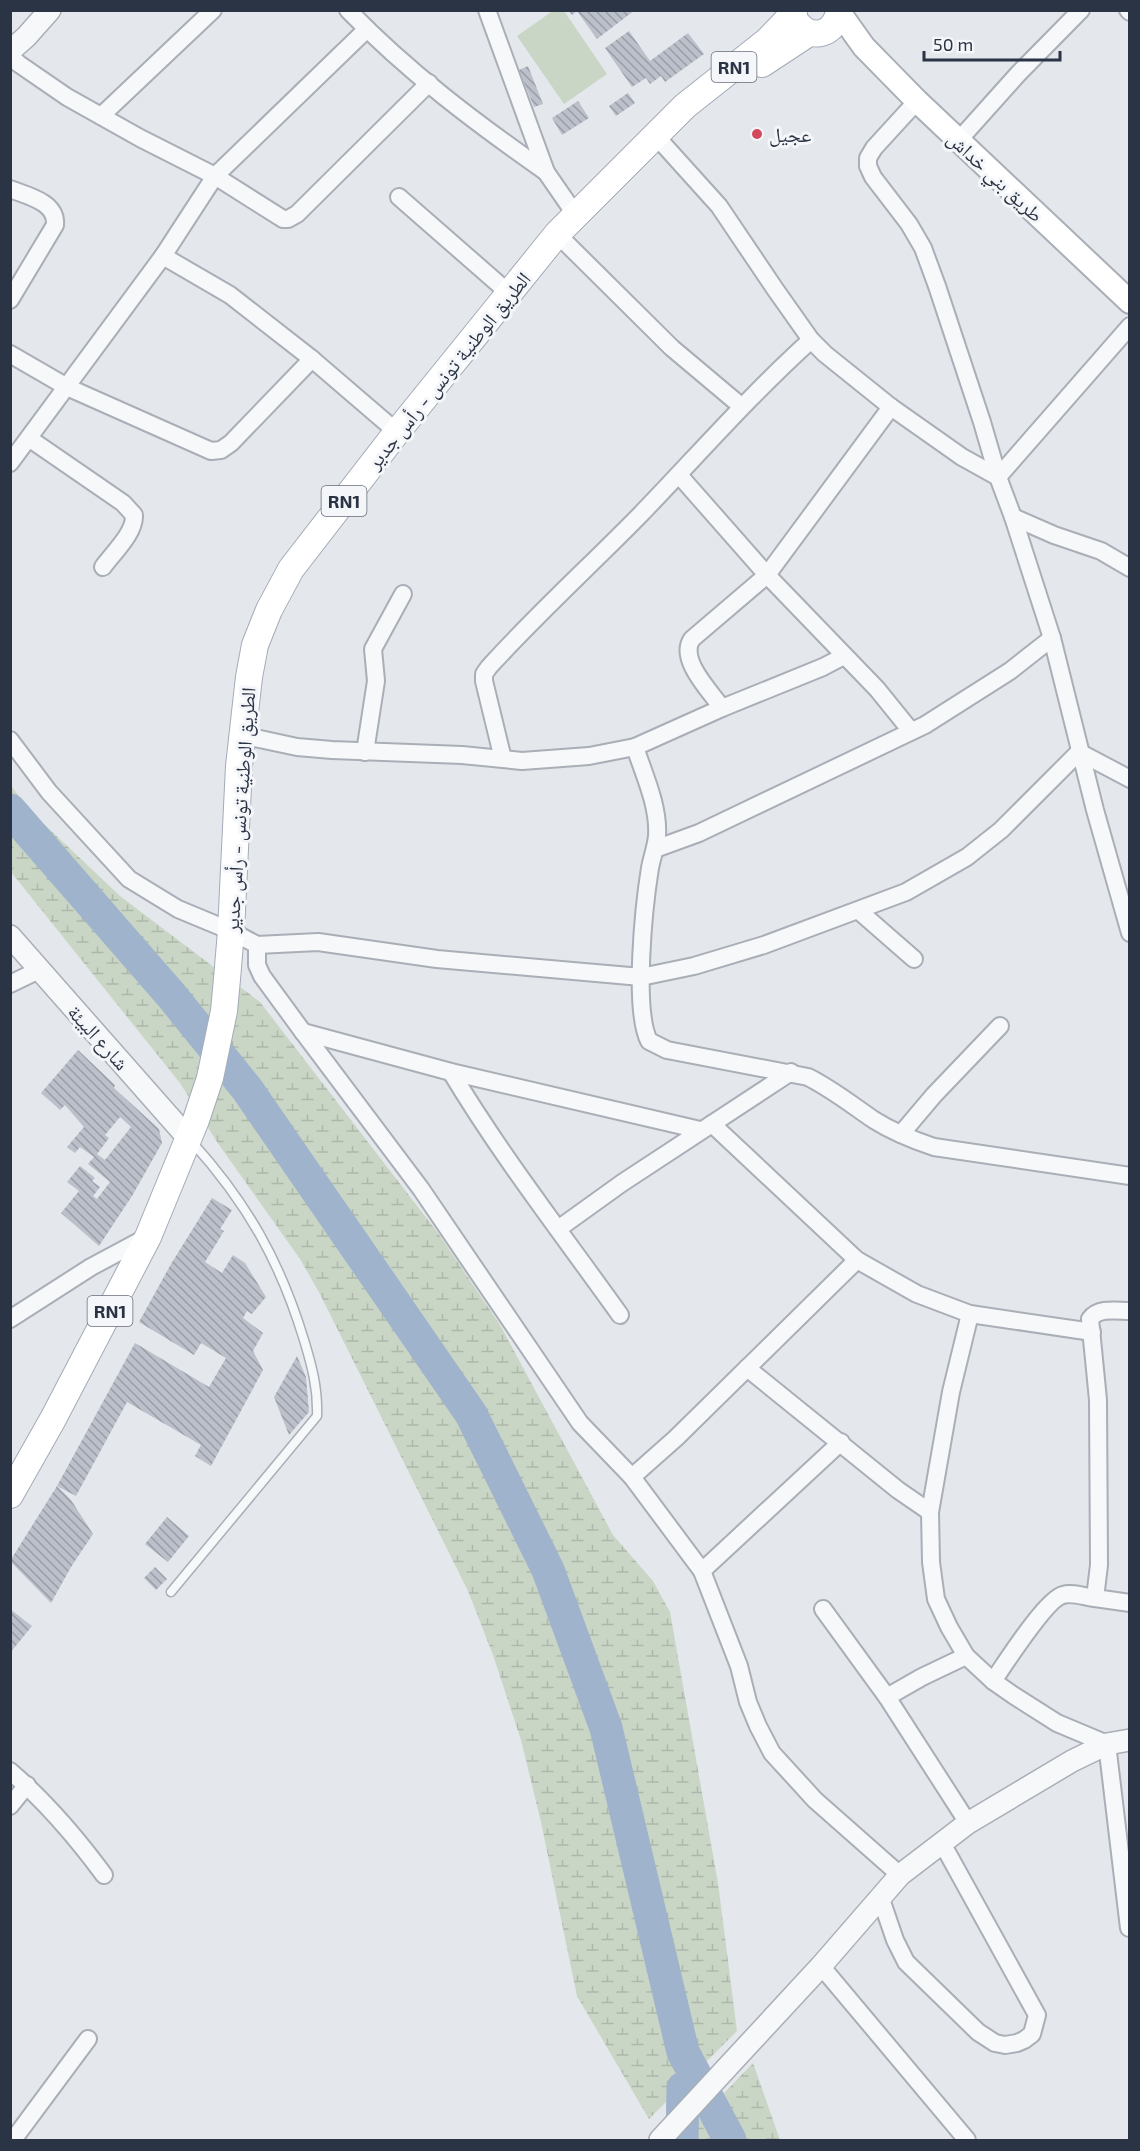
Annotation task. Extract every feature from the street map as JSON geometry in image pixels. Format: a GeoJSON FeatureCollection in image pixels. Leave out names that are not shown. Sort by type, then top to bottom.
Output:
{"type":"FeatureCollection","features":[{"type":"Feature","properties":{"kind":"main road","name":"طريق بني خداش"},"geometry":{"type":"LineString","coordinates":[[839,11],[864,47],[917,101],[1130,302]]}},
{"type":"Feature","properties":{"kind":"main road"},"geometry":{"type":"LineString","coordinates":[[794,12],[798,25],[816,34],[834,26],[839,11]]}},
{"type":"Feature","properties":{"kind":"main road","name":"الطريق الوطنية تونس - رأس جدير"},"geometry":{"type":"LineString","coordinates":[[10,1495],[64,1398],[148,1237],[210,1078],[224,1011],[242,735],[249,677],[255,645],[269,610],[291,569],[397,432],[574,214],[700,93],[767,41],[794,12]]}},
{"type":"Feature","properties":{"kind":"main road","name":"طريق بني خداش"},"geometry":{"type":"LineString","coordinates":[[816,34],[844,37],[864,47]]}},
{"type":"Feature","properties":{"kind":"main road","name":"الطريق الوطنية تونس - رأس جدير"},"geometry":{"type":"LineString","coordinates":[[664,127],[714,99],[782,50],[816,34]]}},
{"type":"Feature","properties":{"kind":"street"},"geometry":{"type":"LineString","coordinates":[[50,10],[10,53],[19,64],[67,97],[215,176],[283,219],[297,214],[429,83]]}},
{"type":"Feature","properties":{"kind":"street"},"geometry":{"type":"LineString","coordinates":[[101,116],[213,10]]}},
{"type":"Feature","properties":{"kind":"street"},"geometry":{"type":"LineString","coordinates":[[348,10],[429,83],[486,130],[546,172]]}},
{"type":"Feature","properties":{"kind":"street"},"geometry":{"type":"LineString","coordinates":[[487,10],[546,172],[574,214]]}},
{"type":"Feature","properties":{"kind":"street"},"geometry":{"type":"LineString","coordinates":[[958,141],[1079,11]]}},
{"type":"Feature","properties":{"kind":"street"},"geometry":{"type":"LineString","coordinates":[[10,463],[163,256],[215,176],[367,29]]}},
{"type":"Feature","properties":{"kind":"street"},"geometry":{"type":"LineString","coordinates":[[917,101],[874,148],[868,158],[868,166],[873,177],[909,224],[923,248],[937,286],[1052,638],[1079,752],[1125,903],[1130,933]]}},
{"type":"Feature","properties":{"kind":"street"},"geometry":{"type":"LineString","coordinates":[[664,127],[811,340],[891,407],[962,457],[998,477]]}},
{"type":"Feature","properties":{"kind":"street"},"geometry":{"type":"LineString","coordinates":[[10,189],[39,200],[52,209],[56,216],[55,225],[10,300]]}},
{"type":"Feature","properties":{"kind":"street"},"geometry":{"type":"LineString","coordinates":[[399,197],[510,294]]}},
{"type":"Feature","properties":{"kind":"street"},"geometry":{"type":"LineString","coordinates":[[557,234],[672,348],[741,406]]}},
{"type":"Feature","properties":{"kind":"street"},"geometry":{"type":"LineString","coordinates":[[163,256],[230,295],[312,359],[397,432]]}},
{"type":"Feature","properties":{"kind":"street"},"geometry":{"type":"LineString","coordinates":[[998,477],[1130,326]]}},
{"type":"Feature","properties":{"kind":"street"},"geometry":{"type":"LineString","coordinates":[[503,759],[486,693],[484,674],[542,612],[679,475],[741,406],[811,340]]}},
{"type":"Feature","properties":{"kind":"street"},"geometry":{"type":"LineString","coordinates":[[10,354],[67,387],[212,451],[221,450],[231,443],[312,359]]}},
{"type":"Feature","properties":{"kind":"street"},"geometry":{"type":"LineString","coordinates":[[722,708],[692,665],[687,655],[687,646],[692,639],[767,574],[891,407]]}},
{"type":"Feature","properties":{"kind":"street"},"geometry":{"type":"LineString","coordinates":[[30,438],[123,503],[134,515],[134,522],[130,529],[103,567]]}},
{"type":"Feature","properties":{"kind":"street"},"geometry":{"type":"LineString","coordinates":[[679,475],[767,574],[877,689],[911,731]]}},
{"type":"Feature","properties":{"kind":"street"},"geometry":{"type":"LineString","coordinates":[[1013,517],[1054,535],[1101,551],[1130,568]]}},
{"type":"Feature","properties":{"kind":"street"},"geometry":{"type":"LineString","coordinates":[[365,752],[376,681],[374,649],[403,594]]}},
{"type":"Feature","properties":{"kind":"street"},"geometry":{"type":"LineString","coordinates":[[655,849],[699,833],[925,724],[1010,671],[1052,638]]}},
{"type":"Feature","properties":{"kind":"street"},"geometry":{"type":"LineString","coordinates":[[242,735],[297,747],[365,752],[462,754],[522,761],[556,760],[635,747],[722,708],[798,678],[844,656]]}},
{"type":"Feature","properties":{"kind":"street"},"geometry":{"type":"LineString","coordinates":[[10,740],[49,792],[129,879],[178,909],[231,931],[257,945],[318,942],[437,959],[641,977],[694,966],[744,951],[906,892],[967,857],[1002,830],[1079,752]]}},
{"type":"Feature","properties":{"kind":"street"},"geometry":{"type":"LineString","coordinates":[[635,747],[656,817],[655,849],[650,864],[646,895],[641,977],[644,1027],[649,1041],[654,1046],[707,1059],[791,1072],[808,1077],[828,1087],[876,1121],[934,1147],[1130,1176]]}},
{"type":"Feature","properties":{"kind":"street"},"geometry":{"type":"LineString","coordinates":[[1079,752],[1130,779]]}},
{"type":"Feature","properties":{"kind":"street"},"geometry":{"type":"LineString","coordinates":[[859,911],[914,959]]}},
{"type":"Feature","properties":{"kind":"street","name":"شارع البيئة"},"geometry":{"type":"LineString","coordinates":[[10,936],[39,970],[192,1129]]}},
{"type":"Feature","properties":{"kind":"street"},"geometry":{"type":"LineString","coordinates":[[257,945],[257,965],[262,976],[421,1188],[580,1423],[632,1477],[702,1571],[739,1666],[748,1702],[772,1753],[815,1800],[900,1875]]}},
{"type":"Feature","properties":{"kind":"street"},"geometry":{"type":"LineString","coordinates":[[10,984],[39,970]]}},
{"type":"Feature","properties":{"kind":"street"},"geometry":{"type":"LineString","coordinates":[[901,1134],[934,1095],[1000,1026]]}},
{"type":"Feature","properties":{"kind":"street"},"geometry":{"type":"LineString","coordinates":[[303,1032],[451,1072],[706,1127],[857,1260],[917,1294],[970,1314],[1092,1332]]}},
{"type":"Feature","properties":{"kind":"street"},"geometry":{"type":"LineString","coordinates":[[451,1072],[486,1129],[621,1315]]}},
{"type":"Feature","properties":{"kind":"street"},"geometry":{"type":"LineString","coordinates":[[558,1229],[622,1183],[791,1072]]}},
{"type":"Feature","properties":{"kind":"street"},"geometry":{"type":"LineString","coordinates":[[10,1319],[91,1267],[148,1237]]}},
{"type":"Feature","properties":{"kind":"street"},"geometry":{"type":"LineString","coordinates":[[632,1477],[676,1438],[857,1260]]}},
{"type":"Feature","properties":{"kind":"street"},"geometry":{"type":"LineString","coordinates":[[1095,1598],[1099,1565],[1098,1424],[1090,1319],[1096,1313],[1104,1311],[1130,1311]]}},
{"type":"Feature","properties":{"kind":"street"},"geometry":{"type":"LineString","coordinates":[[970,1314],[951,1392],[930,1512],[931,1562],[936,1599],[966,1656],[993,1681],[1057,1723],[1107,1744]]}},
{"type":"Feature","properties":{"kind":"street"},"geometry":{"type":"LineString","coordinates":[[747,1368],[898,1490],[930,1512]]}},
{"type":"Feature","properties":{"kind":"street"},"geometry":{"type":"LineString","coordinates":[[702,1571],[841,1442]]}},
{"type":"Feature","properties":{"kind":"street"},"geometry":{"type":"LineString","coordinates":[[993,1681],[1054,1600],[1065,1594],[1130,1603]]}},
{"type":"Feature","properties":{"kind":"street"},"geometry":{"type":"LineString","coordinates":[[823,1609],[887,1696],[968,1823]]}},
{"type":"Feature","properties":{"kind":"street"},"geometry":{"type":"LineString","coordinates":[[887,1696],[966,1656]]}},
{"type":"Feature","properties":{"kind":"street"},"geometry":{"type":"LineString","coordinates":[[660,2140],[821,1966],[900,1875],[968,1823],[1071,1761],[1107,1744],[1130,1740]]}},
{"type":"Feature","properties":{"kind":"street"},"geometry":{"type":"LineString","coordinates":[[1107,1744],[1129,1928]]}},
{"type":"Feature","properties":{"kind":"street"},"geometry":{"type":"LineString","coordinates":[[10,1771],[27,1785],[77,1838],[104,1875]]}},
{"type":"Feature","properties":{"kind":"street"},"geometry":{"type":"LineString","coordinates":[[10,1806],[27,1785]]}},
{"type":"Feature","properties":{"kind":"street"},"geometry":{"type":"LineString","coordinates":[[881,1899],[895,1940],[906,1962],[978,2032],[994,2043],[1005,2045],[1024,2040],[1032,2034],[1037,2015],[942,1843]]}},
{"type":"Feature","properties":{"kind":"street"},"geometry":{"type":"LineString","coordinates":[[821,1966],[967,2140]]}},
{"type":"Feature","properties":{"kind":"street"},"geometry":{"type":"LineString","coordinates":[[13,2140],[88,2039]]}},
{"type":"Feature","properties":{"kind":"lane"},"geometry":{"type":"LineString","coordinates":[[171,1592],[317,1416],[318,1407],[315,1379],[309,1358],[296,1316],[271,1253],[237,1196],[192,1129]]}},
{"type":"Feature","properties":{"kind":"green space"},"geometry":{"type":"Polygon","coordinates":[[[554,10],[564,11],[607,74],[564,104],[517,36],[554,10]]]}},
{"type":"Feature","properties":{"kind":"green space"},"geometry":{"type":"Polygon","coordinates":[[[10,784],[27,808],[120,896],[260,1002],[438,1233],[500,1325],[613,1535],[653,1581],[670,1612],[718,1883],[737,2031],[649,2119],[577,1996],[541,1822],[521,1740],[493,1655],[468,1591],[320,1294],[300,1259],[217,1142],[180,1083],[11,872],[10,784]]]}},
{"type":"Feature","properties":{"kind":"green space"},"geometry":{"type":"Polygon","coordinates":[[[753,2063],[780,2140],[679,2140],[753,2063]]]}},
{"type":"Feature","properties":{"kind":"building"},"geometry":{"type":"Polygon","coordinates":[[[568,10],[635,10],[597,39],[577,11],[572,15],[568,10]]]}},
{"type":"Feature","properties":{"kind":"building"},"geometry":{"type":"Polygon","coordinates":[[[629,31],[650,61],[688,33],[704,54],[665,82],[661,76],[650,84],[646,78],[632,87],[605,48],[629,31]]]}},
{"type":"Feature","properties":{"kind":"building"},"geometry":{"type":"Polygon","coordinates":[[[528,66],[543,104],[534,107],[519,70],[528,66]]]}},
{"type":"Feature","properties":{"kind":"building"},"geometry":{"type":"Polygon","coordinates":[[[628,93],[635,103],[616,116],[609,106],[628,93]]]}},
{"type":"Feature","properties":{"kind":"building"},"geometry":{"type":"Polygon","coordinates":[[[578,101],[589,118],[562,135],[552,118],[578,101]]]}},
{"type":"Feature","properties":{"kind":"building"},"geometry":{"type":"Polygon","coordinates":[[[78,1050],[115,1085],[114,1088],[159,1129],[162,1143],[132,1196],[99,1246],[61,1213],[79,1191],[67,1182],[80,1166],[95,1178],[92,1181],[100,1187],[93,1196],[97,1199],[110,1182],[88,1164],[94,1157],[80,1147],[75,1153],[67,1147],[84,1127],[65,1105],[60,1110],[41,1093],[78,1050]],[[120,1117],[105,1135],[109,1138],[97,1154],[105,1160],[131,1127],[120,1117]]]}},
{"type":"Feature","properties":{"kind":"building"},"geometry":{"type":"Polygon","coordinates":[[[212,1198],[232,1210],[220,1229],[224,1231],[205,1262],[222,1273],[233,1255],[245,1263],[266,1297],[252,1314],[247,1311],[243,1318],[263,1333],[253,1351],[263,1370],[211,1466],[195,1456],[201,1445],[127,1402],[76,1496],[57,1486],[135,1343],[209,1387],[226,1358],[201,1343],[194,1355],[139,1322],[171,1264],[212,1198]]]}},
{"type":"Feature","properties":{"kind":"building"},"geometry":{"type":"Polygon","coordinates":[[[297,1356],[306,1377],[309,1412],[289,1435],[274,1397],[297,1356]]]}},
{"type":"Feature","properties":{"kind":"building"},"geometry":{"type":"Polygon","coordinates":[[[57,1486],[71,1500],[93,1534],[51,1603],[10,1561],[57,1486]]]}},
{"type":"Feature","properties":{"kind":"building"},"geometry":{"type":"Polygon","coordinates":[[[167,1517],[189,1536],[168,1562],[145,1544],[167,1517]]]}},
{"type":"Feature","properties":{"kind":"building"},"geometry":{"type":"Polygon","coordinates":[[[155,1567],[167,1579],[156,1590],[144,1578],[155,1567]]]}},
{"type":"Feature","properties":{"kind":"building"},"geometry":{"type":"Polygon","coordinates":[[[10,1609],[32,1626],[10,1653],[10,1609]]]}},
{"type":"Feature","properties":{"kind":"waterway"},"geometry":{"type":"LineString","coordinates":[[10,810],[171,995],[247,1089],[471,1414],[548,1570],[606,1728],[683,2052],[730,2140]]}},
{"type":"Feature","properties":{"kind":"waterway"},"geometry":{"type":"LineString","coordinates":[[682,2140],[683,2088]]}},
{"type":"Feature","properties":{"kind":"place","name":"عجيل"},"geometry":{"type":"Point","coordinates":[757,134]}}]}
